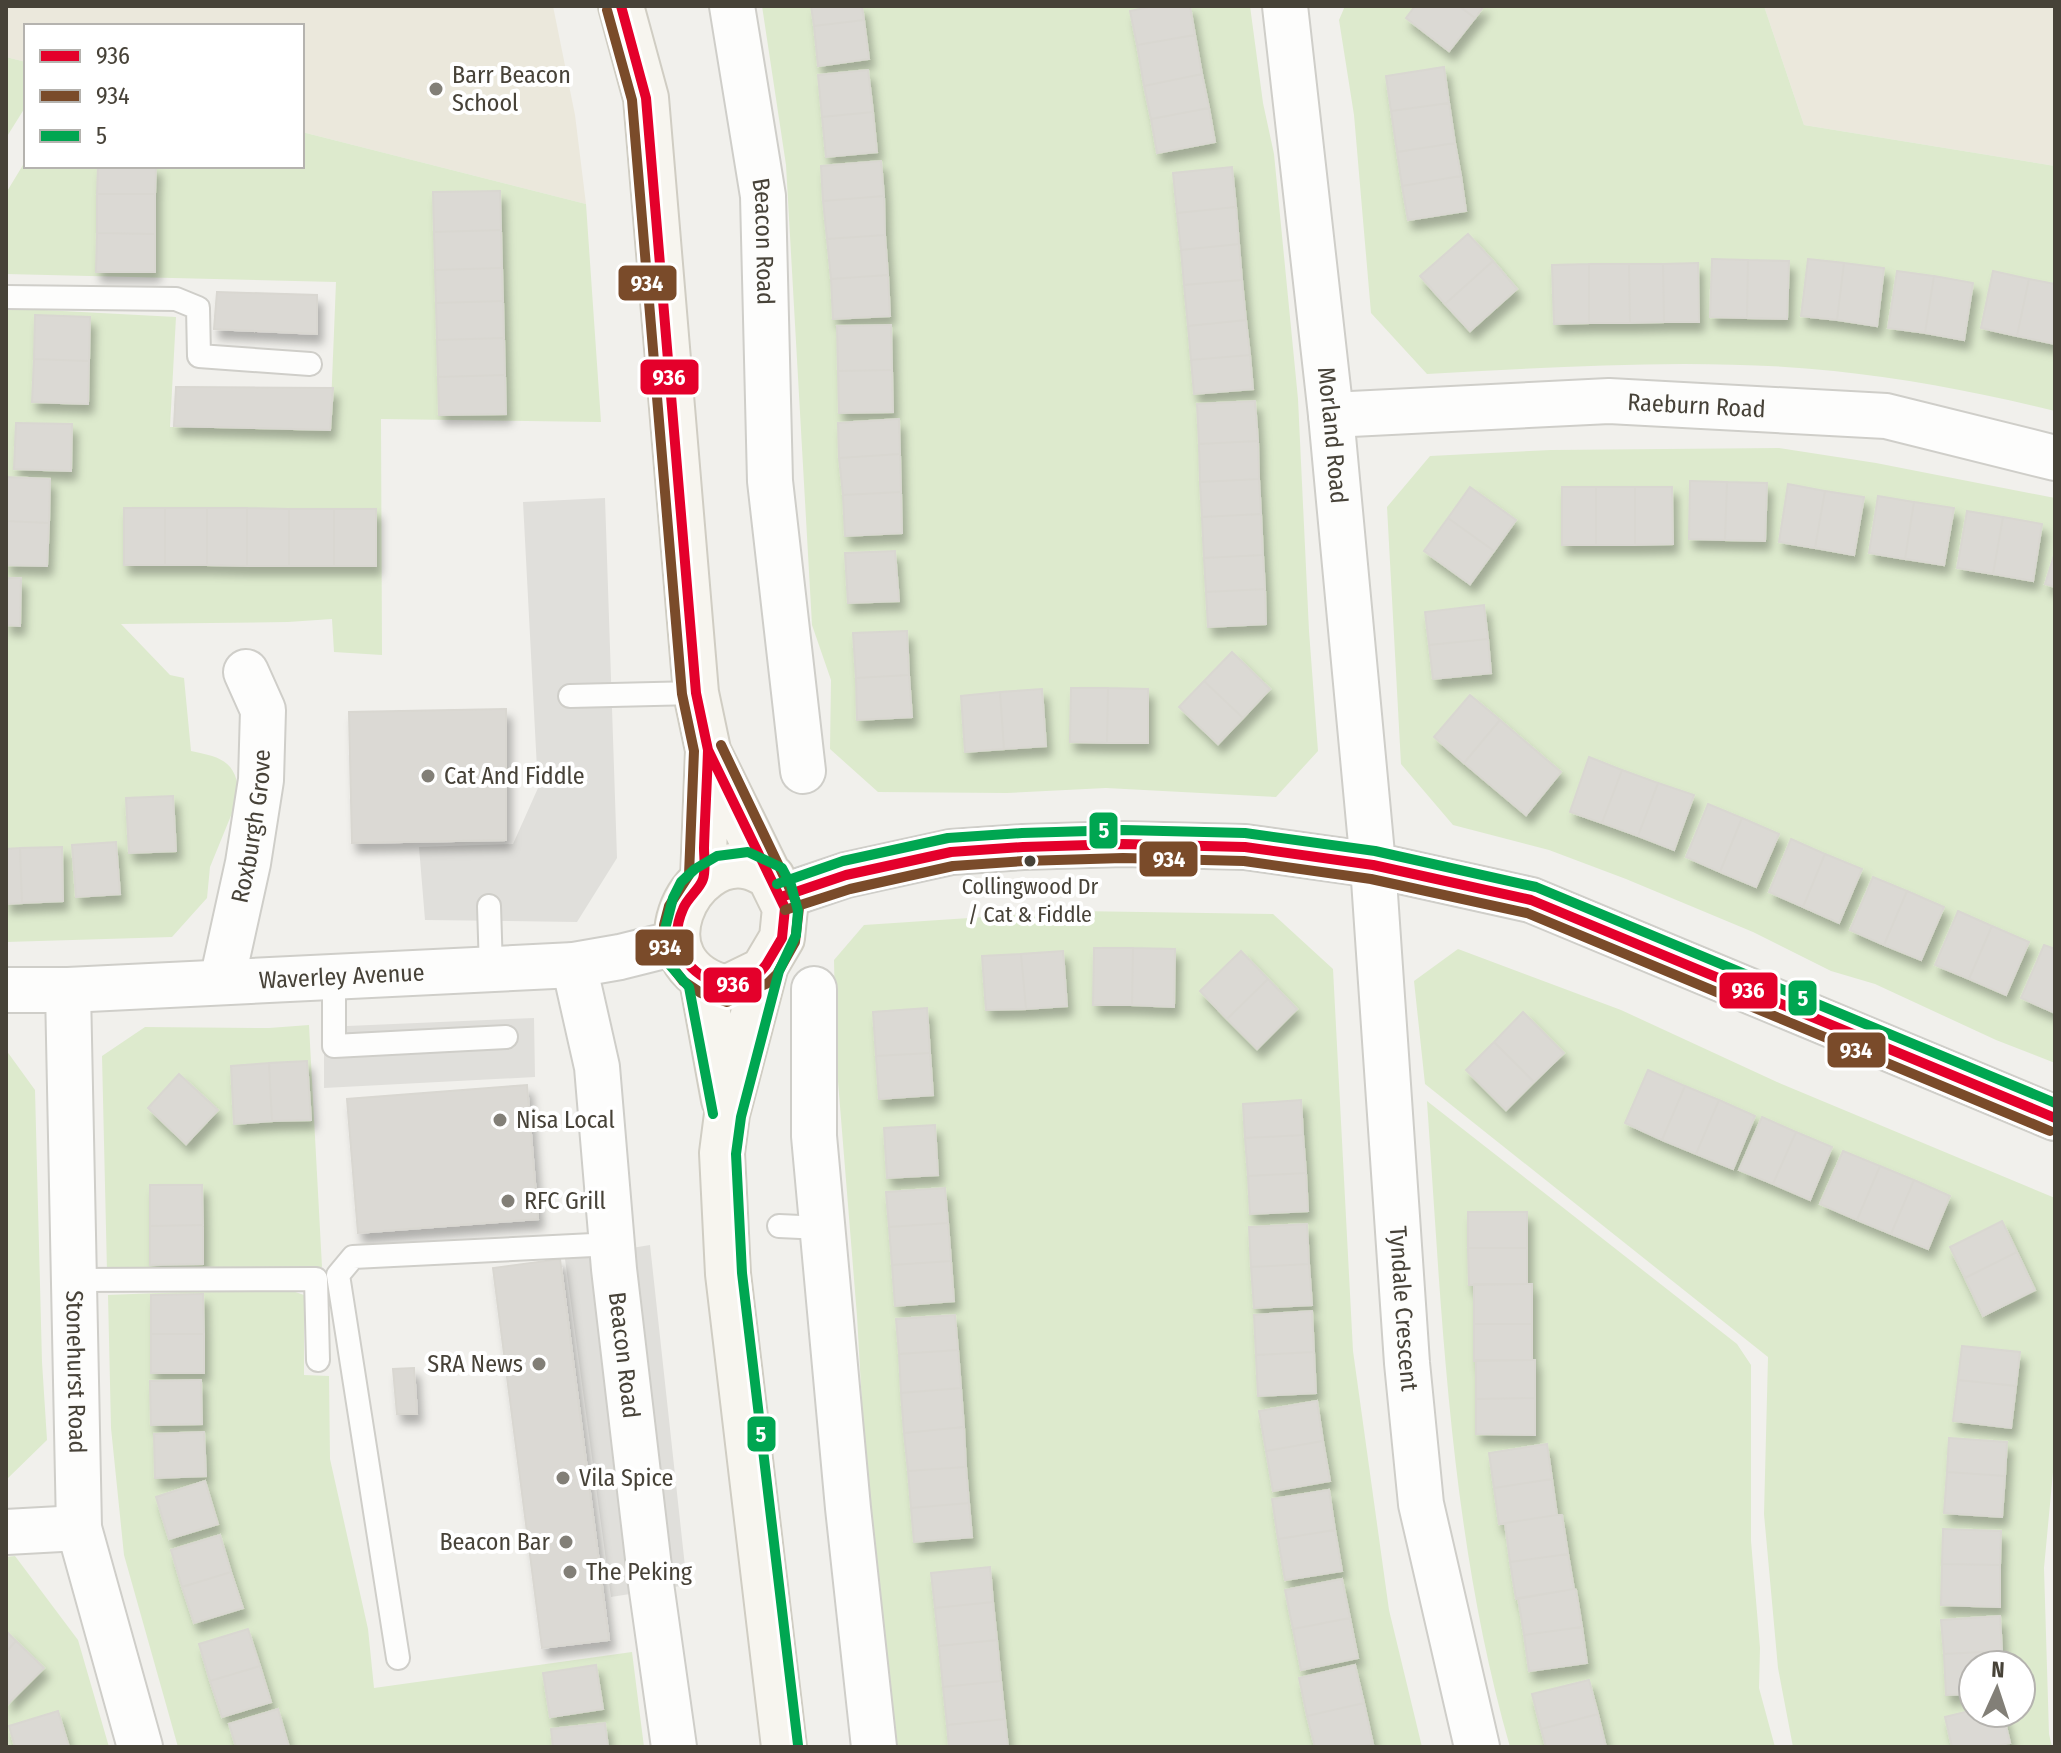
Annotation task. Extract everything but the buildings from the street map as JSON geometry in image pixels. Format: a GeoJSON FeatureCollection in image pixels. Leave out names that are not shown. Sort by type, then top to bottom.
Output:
{"type":"FeatureCollection","features":[{"type":"Feature","properties":{"kind":"main road"},"geometry":{"type":"LineString","coordinates":[[621,6],[646,98],[696,693],[708,750],[703,880]]}},
{"type":"Feature","properties":{"kind":"main road"},"geometry":{"type":"LineString","coordinates":[[708,750],[777,887],[785,908],[785,926],[778,947],[761,971],[726,988],[702,980],[685,963],[676,943],[686,902],[703,880],[723,869],[747,866],[777,887]]}},
{"type":"Feature","properties":{"kind":"main road"},"geometry":{"type":"LineString","coordinates":[[766,965],[727,1114],[722,1153],[728,1274],[784,1747]]}},
{"type":"Feature","properties":{"kind":"main road"},"geometry":{"type":"LineString","coordinates":[[702,980],[727,1114]]}},
{"type":"Feature","properties":{"kind":"street","name":"Beacon Road"},"geometry":{"type":"LineString","coordinates":[[732,6],[763,196],[760,485],[803,771]]}},
{"type":"Feature","properties":{"kind":"street","name":"Morland Road"},"geometry":{"type":"LineString","coordinates":[[1285,6],[1331,415],[1373,865]]}},
{"type":"Feature","properties":{"kind":"street","name":"Raeburn Road"},"geometry":{"type":"LineString","coordinates":[[1331,415],[1609,401],[1871,415],[1886,416],[2055,458]]}},
{"type":"Feature","properties":{"kind":"street","name":"Roxburgh Grove"},"geometry":{"type":"LineString","coordinates":[[222,981],[248,863],[261,780],[263,710],[246,672]]}},
{"type":"Feature","properties":{"kind":"street"},"geometry":{"type":"LineString","coordinates":[[777,887],[951,852],[1023,847],[1123,844],[1245,847],[1373,865],[1531,900],[2055,1118]]}},
{"type":"Feature","properties":{"kind":"street","name":"Tyndale Crescent"},"geometry":{"type":"LineString","coordinates":[[1373,865],[1407,1363],[1421,1504],[1477,1747]]}},
{"type":"Feature","properties":{"kind":"street","name":"Waverley Avenue"},"geometry":{"type":"LineString","coordinates":[[6,990],[68,990],[574,965],[676,943]]}},
{"type":"Feature","properties":{"kind":"street","name":"Beacon Road"},"geometry":{"type":"LineString","coordinates":[[574,965],[597,1067],[613,1244],[651,1584],[674,1747]]}},
{"type":"Feature","properties":{"kind":"street"},"geometry":{"type":"LineString","coordinates":[[814,989],[814,1136],[800,1227],[848,1508],[874,1747]]}},
{"type":"Feature","properties":{"kind":"street","name":"Stonehurst Road"},"geometry":{"type":"LineString","coordinates":[[68,990],[79,1528],[140,1747]]}},
{"type":"Feature","properties":{"kind":"street"},"geometry":{"type":"LineString","coordinates":[[6,1532],[79,1528]]}},
{"type":"Feature","properties":{"kind":"lane"},"geometry":{"type":"LineString","coordinates":[[6,297],[176,299],[198,308],[199,356],[310,364]]}},
{"type":"Feature","properties":{"kind":"lane"},"geometry":{"type":"LineString","coordinates":[[570,696],[696,693]]}},
{"type":"Feature","properties":{"kind":"lane"},"geometry":{"type":"LineString","coordinates":[[489,906],[491,969]]}},
{"type":"Feature","properties":{"kind":"lane"},"geometry":{"type":"LineString","coordinates":[[334,975],[334,1046],[506,1037]]}},
{"type":"Feature","properties":{"kind":"lane"},"geometry":{"type":"LineString","coordinates":[[398,1658],[338,1275],[353,1257],[613,1244]]}},
{"type":"Feature","properties":{"kind":"lane"},"geometry":{"type":"LineString","coordinates":[[74,1280],[316,1279],[318,1360]]}},
{"type":"Feature","properties":{"kind":"shaded area","name":"Barr Beacon School"},"geometry":{"type":"Polygon","coordinates":[[[6,6],[553,6],[575,115],[586,204],[304,133],[304,24],[24,24],[24,62],[6,57],[6,6]]]}},
{"type":"Feature","properties":{"kind":"shaded area"},"geometry":{"type":"Polygon","coordinates":[[[1764,6],[2055,6],[2055,166],[1804,125],[1764,6]]]}},
{"type":"Feature","properties":{"kind":"shaded area"},"geometry":{"type":"Polygon","coordinates":[[[605,498],[617,858],[577,922],[425,920],[419,847],[513,844],[538,788],[523,502],[605,498]]]}},
{"type":"Feature","properties":{"kind":"shaded area"},"geometry":{"type":"Polygon","coordinates":[[[534,1018],[535,1077],[324,1088],[324,1027],[534,1018]]]}},
{"type":"Feature","properties":{"kind":"shaded area"},"geometry":{"type":"Polygon","coordinates":[[[650,1245],[687,1585],[611,1597],[565,1259],[650,1245]]]}},
{"type":"Feature","properties":{"kind":"green space"},"geometry":{"type":"Polygon","coordinates":[[[762,6],[1250,6],[1263,103],[1274,154],[1298,399],[1318,751],[1276,797],[1106,788],[1007,793],[878,792],[830,749],[831,680],[812,625],[786,165],[762,6]]]}},
{"type":"Feature","properties":{"kind":"green space"},"geometry":{"type":"Polygon","coordinates":[[[1345,6],[1764,6],[1804,125],[2055,166],[2055,411],[1917,382],[1783,367],[1630,365],[1427,374],[1371,313],[1354,115],[1339,20],[1345,6]]]}},
{"type":"Feature","properties":{"kind":"green space"},"geometry":{"type":"Polygon","coordinates":[[[6,57],[24,62],[24,109],[6,138],[6,57]]]}},
{"type":"Feature","properties":{"kind":"green space"},"geometry":{"type":"Polygon","coordinates":[[[304,133],[586,204],[601,422],[381,419],[382,655],[334,652],[332,619],[121,624],[170,675],[184,678],[191,751],[226,763],[238,784],[239,796],[210,867],[207,898],[172,937],[6,942],[6,308],[176,317],[170,427],[330,430],[336,282],[6,274],[6,193],[24,163],[24,168],[304,168],[304,133]]]}},
{"type":"Feature","properties":{"kind":"green space"},"geometry":{"type":"Polygon","coordinates":[[[1779,448],[1876,463],[2055,498],[2055,1063],[1996,1040],[1875,984],[1831,971],[1753,932],[1626,879],[1549,850],[1453,825],[1401,764],[1387,507],[1430,456],[1551,450],[1779,448]]]}},
{"type":"Feature","properties":{"kind":"green space"},"geometry":{"type":"Polygon","coordinates":[[[1076,911],[1273,914],[1333,969],[1353,1351],[1389,1610],[1422,1747],[896,1747],[864,1440],[836,1057],[834,960],[864,925],[1076,911]]]}},
{"type":"Feature","properties":{"kind":"green space"},"geometry":{"type":"Polygon","coordinates":[[[1458,949],[1621,1010],[1777,1082],[2055,1198],[2055,1451],[2044,1568],[2049,1734],[2052,1747],[1793,1747],[1778,1668],[1764,1514],[1768,1357],[1425,1084],[1414,981],[1458,949]]]}},
{"type":"Feature","properties":{"kind":"green space"},"geometry":{"type":"Polygon","coordinates":[[[309,1025],[322,1267],[107,1272],[102,1056],[145,1027],[269,1028],[309,1025]]]}},
{"type":"Feature","properties":{"kind":"green space"},"geometry":{"type":"Polygon","coordinates":[[[6,1050],[35,1090],[47,1440],[6,1480],[6,1050]]]}},
{"type":"Feature","properties":{"kind":"green space"},"geometry":{"type":"Polygon","coordinates":[[[1427,1101],[1737,1344],[1751,1365],[1751,1541],[1760,1648],[1759,1688],[1775,1747],[1510,1747],[1490,1668],[1461,1508],[1444,1345],[1427,1101]]]}},
{"type":"Feature","properties":{"kind":"green space"},"geometry":{"type":"Polygon","coordinates":[[[284,1288],[304,1295],[304,1375],[329,1376],[330,1459],[368,1629],[374,1688],[632,1652],[644,1747],[178,1747],[124,1555],[111,1428],[108,1295],[284,1288]]]}},
{"type":"Feature","properties":{"kind":"green space"},"geometry":{"type":"Polygon","coordinates":[[[15,1556],[78,1640],[109,1747],[6,1747],[6,1557],[15,1556]]]}},
{"type":"Feature","properties":{"kind":"transit line","name":"936"},"geometry":{"type":"LineString","coordinates":[[621,6],[646,98],[696,693],[708,750]]}},
{"type":"Feature","properties":{"kind":"transit line","name":"934"},"geometry":{"type":"LineString","coordinates":[[607,10],[632,100],[682,694],[694,751],[689,875],[669,906],[664,925],[664,945],[671,965],[683,981],[701,993],[727,1002],[768,983],[777,974],[795,942],[799,908],[721,745]]}},
{"type":"Feature","properties":{"kind":"transit line","name":"936"},"geometry":{"type":"LineString","coordinates":[[708,750],[785,908],[782,938],[766,965],[761,971],[726,988],[692,968],[679,949],[677,937],[683,909],[704,875],[708,750]]}},
{"type":"Feature","properties":{"kind":"transit line","name":"5"},"geometry":{"type":"LineString","coordinates":[[777,884],[843,861],[948,838],[1022,833],[1123,830],[1245,833],[1375,851],[1536,887],[2055,1103]]}},
{"type":"Feature","properties":{"kind":"transit line","name":"936"},"geometry":{"type":"LineString","coordinates":[[781,897],[846,875],[951,852],[1023,847],[1123,844],[1245,847],[1373,865],[1531,900],[2055,1118]]}},
{"type":"Feature","properties":{"kind":"transit line","name":"5"},"geometry":{"type":"LineString","coordinates":[[713,1114],[689,987],[668,963],[662,941],[673,898],[681,882],[717,856],[748,852],[782,868],[791,885],[798,911],[796,935],[779,971],[741,1117],[736,1154],[742,1273],[798,1745]]}},
{"type":"Feature","properties":{"kind":"transit line","name":"934"},"geometry":{"type":"LineString","coordinates":[[785,910],[850,889],[953,866],[1024,861],[1123,858],[1244,861],[1371,879],[1527,913],[2050,1131]]}},
{"type":"Feature","properties":{"kind":"place","name":"Barr Beacon School"},"geometry":{"type":"Point","coordinates":[436,89]}},
{"type":"Feature","properties":{"kind":"place","name":"Cat And Fiddle"},"geometry":{"type":"Point","coordinates":[428,776]}},
{"type":"Feature","properties":{"kind":"place","name":"Collingwood Dr / Cat & Fiddle"},"geometry":{"type":"Point","coordinates":[1030,861]}},
{"type":"Feature","properties":{"kind":"place","name":"Nisa Local"},"geometry":{"type":"Point","coordinates":[500,1120]}},
{"type":"Feature","properties":{"kind":"place","name":"RFC Grill"},"geometry":{"type":"Point","coordinates":[508,1201]}},
{"type":"Feature","properties":{"kind":"place","name":"SRA News"},"geometry":{"type":"Point","coordinates":[539,1364]}},
{"type":"Feature","properties":{"kind":"place","name":"Vila Spice"},"geometry":{"type":"Point","coordinates":[563,1478]}},
{"type":"Feature","properties":{"kind":"place","name":"Beacon Bar"},"geometry":{"type":"Point","coordinates":[566,1542]}},
{"type":"Feature","properties":{"kind":"place","name":"The Peking"},"geometry":{"type":"Point","coordinates":[570,1572]}}]}
